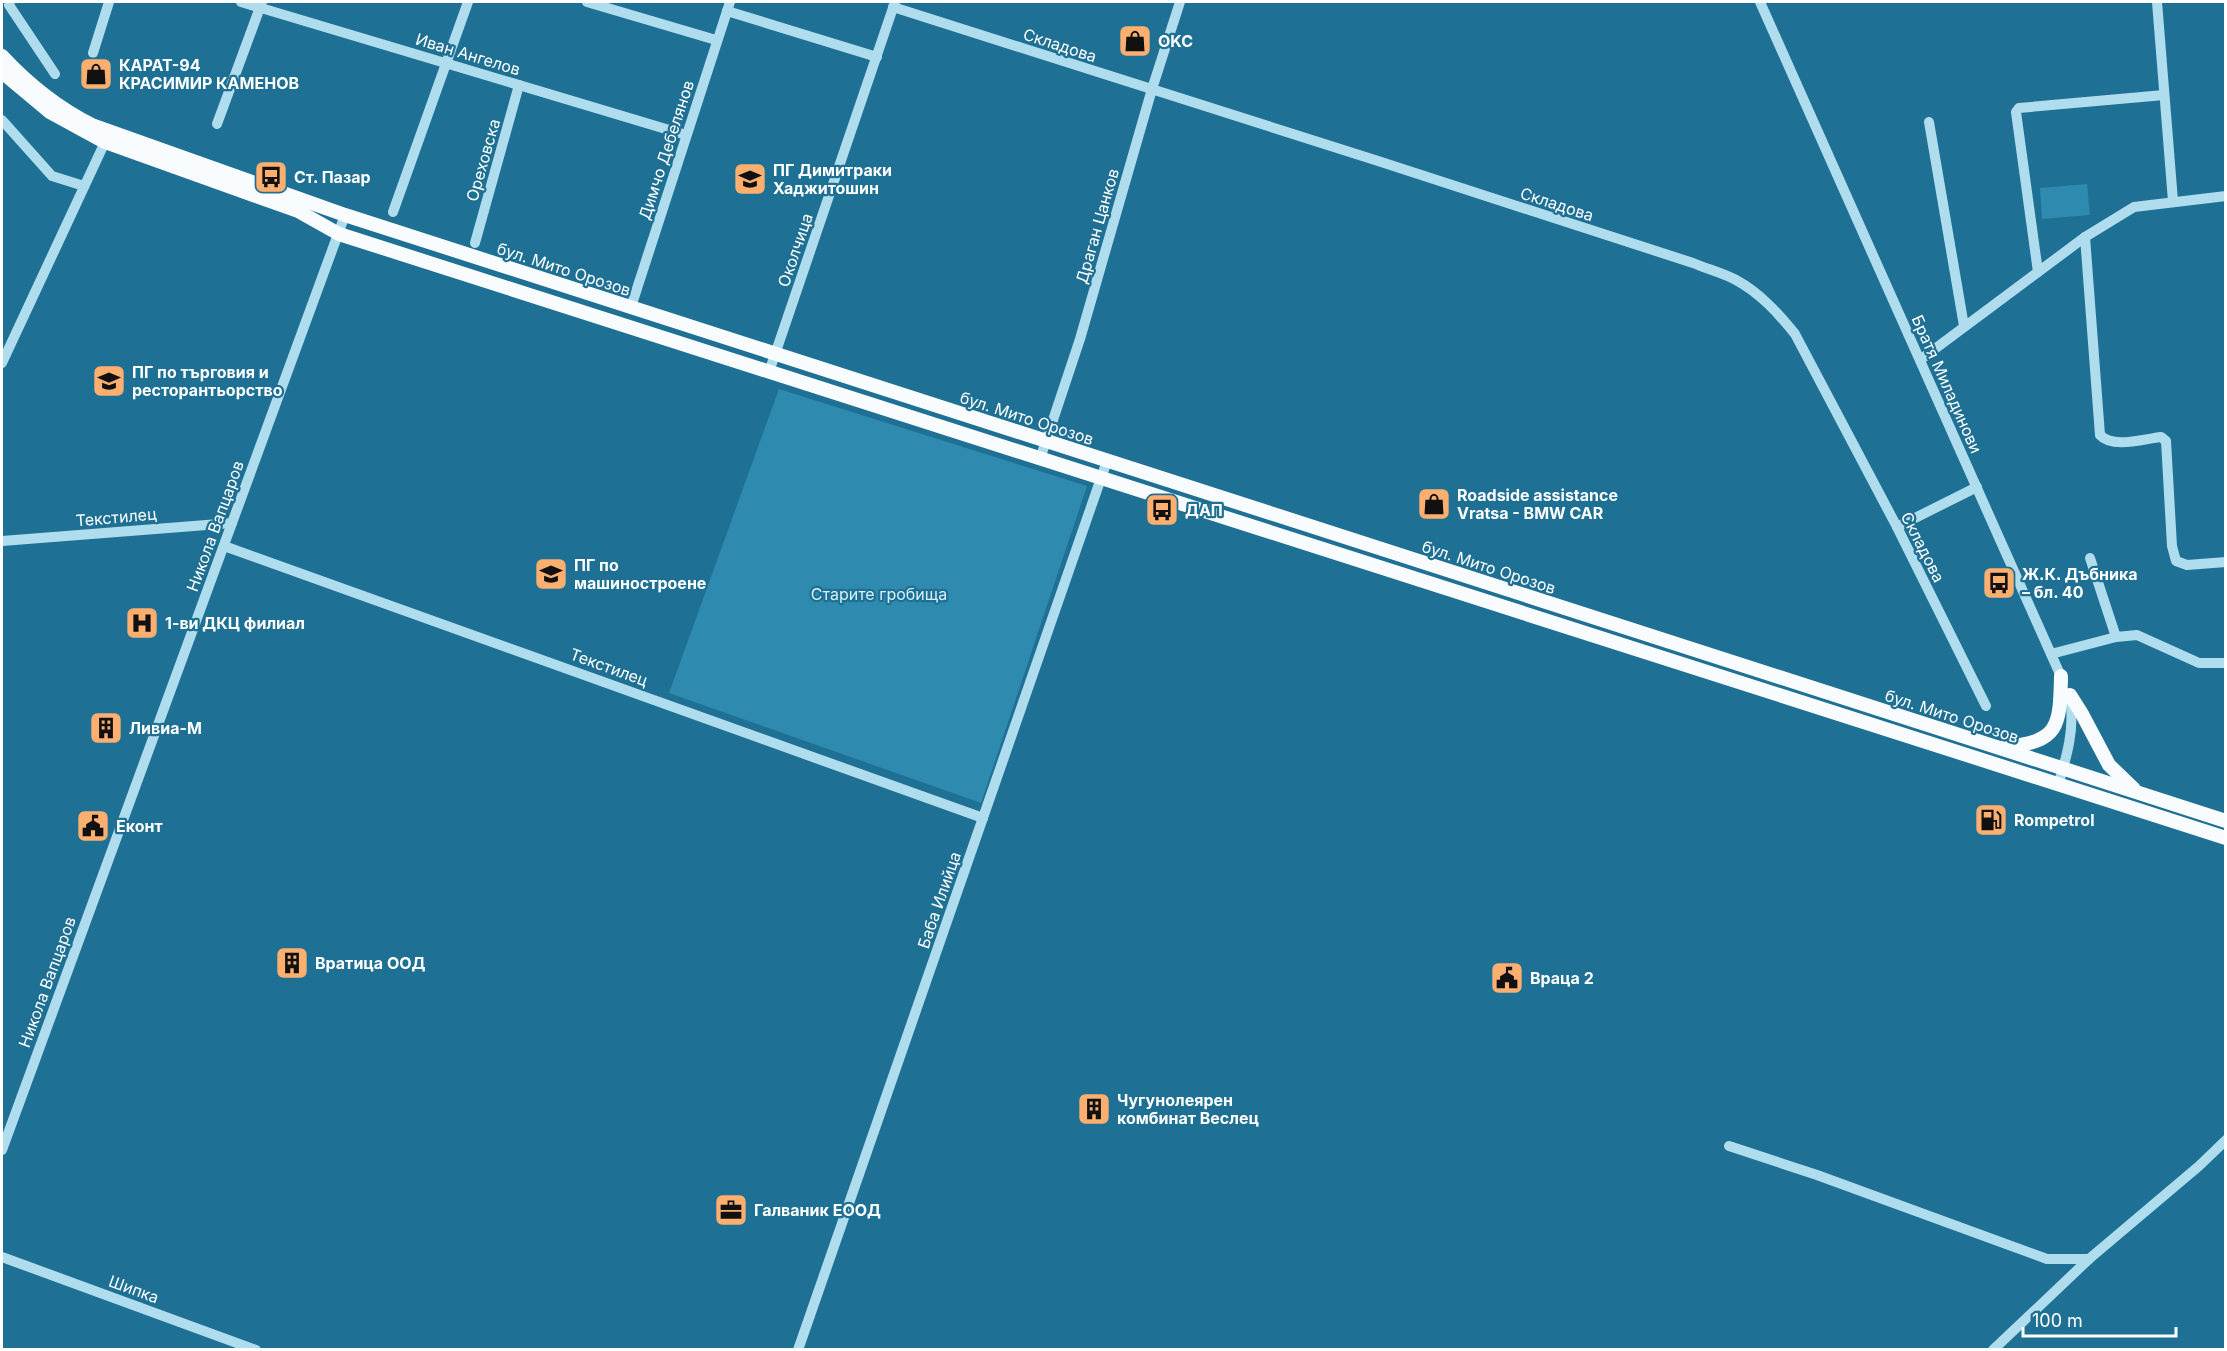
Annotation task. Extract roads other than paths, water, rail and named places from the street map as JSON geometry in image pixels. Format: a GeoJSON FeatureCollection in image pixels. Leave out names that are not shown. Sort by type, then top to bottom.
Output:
{"type":"FeatureCollection","features":[{"type":"Feature","properties":{"kind":"main road","name":"бул. Мито Орозов"},"geometry":{"type":"LineString","coordinates":[[2,56],[51,99],[75,117],[92,125],[345,215],[2226,821]]}},
{"type":"Feature","properties":{"kind":"main road","name":"бул. Мито Орозов"},"geometry":{"type":"LineString","coordinates":[[2,72],[50,112],[105,142],[298,211],[339,234],[2226,838]]}},
{"type":"Feature","properties":{"kind":"main road"},"geometry":{"type":"LineString","coordinates":[[1997,748],[2037,742],[2052,729],[2060,709],[2061,676]]}},
{"type":"Feature","properties":{"kind":"main road"},"geometry":{"type":"LineString","coordinates":[[2070,695],[2109,765],[2138,793]]}},
{"type":"Feature","properties":{"kind":"street"},"geometry":{"type":"LineString","coordinates":[[10,2],[9,5],[55,74]]}},
{"type":"Feature","properties":{"kind":"street"},"geometry":{"type":"LineString","coordinates":[[93,53],[109,2]]}},
{"type":"Feature","properties":{"kind":"street","name":"Иван Ангелов"},"geometry":{"type":"LineString","coordinates":[[241,2],[261,4],[446,63],[686,135]]}},
{"type":"Feature","properties":{"kind":"street"},"geometry":{"type":"LineString","coordinates":[[393,212],[468,2]]}},
{"type":"Feature","properties":{"kind":"street"},"geometry":{"type":"LineString","coordinates":[[587,2],[614,5],[716,40]]}},
{"type":"Feature","properties":{"kind":"street","name":"Драган Цанков"},"geometry":{"type":"LineString","coordinates":[[1040,459],[1080,339],[1152,89],[1180,2]]}},
{"type":"Feature","properties":{"kind":"street","name":"Братя Миладинови"},"geometry":{"type":"LineString","coordinates":[[1763,2],[2070,695],[2072,724],[2058,784]]}},
{"type":"Feature","properties":{"kind":"street"},"geometry":{"type":"LineString","coordinates":[[2157,2],[2173,201]]}},
{"type":"Feature","properties":{"kind":"street"},"geometry":{"type":"LineString","coordinates":[[216,124],[261,4]]}},
{"type":"Feature","properties":{"kind":"street","name":"Складова"},"geometry":{"type":"LineString","coordinates":[[895,4],[1693,263],[1736,280],[1778,312],[1795,334],[1897,527],[1986,706]]}},
{"type":"Feature","properties":{"kind":"street","name":"Околчица"},"geometry":{"type":"LineString","coordinates":[[769,372],[895,4]]}},
{"type":"Feature","properties":{"kind":"street"},"geometry":{"type":"LineString","coordinates":[[728,6],[877,57]]}},
{"type":"Feature","properties":{"kind":"street","name":"Димчо Дебелянов"},"geometry":{"type":"LineString","coordinates":[[631,307],[728,6]]}},
{"type":"Feature","properties":{"kind":"street","name":"Ореховска"},"geometry":{"type":"LineString","coordinates":[[475,243],[519,85]]}},
{"type":"Feature","properties":{"kind":"street"},"geometry":{"type":"LineString","coordinates":[[2038,272],[2016,112],[2019,108],[2164,94]]}},
{"type":"Feature","properties":{"kind":"street"},"geometry":{"type":"LineString","coordinates":[[2,120],[52,176],[84,186]]}},
{"type":"Feature","properties":{"kind":"street"},"geometry":{"type":"LineString","coordinates":[[1929,122],[1964,326]]}},
{"type":"Feature","properties":{"kind":"street"},"geometry":{"type":"LineString","coordinates":[[2,363],[105,142]]}},
{"type":"Feature","properties":{"kind":"street"},"geometry":{"type":"LineString","coordinates":[[1920,360],[2085,237],[2134,207],[2226,196]]}},
{"type":"Feature","properties":{"kind":"street","name":"Никола Вапцаров"},"geometry":{"type":"LineString","coordinates":[[2,1150],[345,215]]}},
{"type":"Feature","properties":{"kind":"street"},"geometry":{"type":"LineString","coordinates":[[2085,237],[2100,435],[2114,443],[2161,437],[2166,441],[2172,546],[2176,561],[2187,565],[2226,562]]}},
{"type":"Feature","properties":{"kind":"street","name":"Баба Илийца"},"geometry":{"type":"LineString","coordinates":[[798,1350],[1107,461]]}},
{"type":"Feature","properties":{"kind":"street"},"geometry":{"type":"LineString","coordinates":[[1897,527],[1977,487]]}},
{"type":"Feature","properties":{"kind":"street","name":"Текстилец"},"geometry":{"type":"LineString","coordinates":[[2,541],[232,523]]}},
{"type":"Feature","properties":{"kind":"street","name":"Текстилец"},"geometry":{"type":"LineString","coordinates":[[224,546],[984,818]]}},
{"type":"Feature","properties":{"kind":"street"},"geometry":{"type":"LineString","coordinates":[[2090,558],[2116,637]]}},
{"type":"Feature","properties":{"kind":"street"},"geometry":{"type":"LineString","coordinates":[[2051,654],[2116,637],[2138,635],[2199,663],[2226,663]]}},
{"type":"Feature","properties":{"kind":"street"},"geometry":{"type":"LineString","coordinates":[[1993,1350],[2089,1259],[2199,1166],[2226,1140]]}},
{"type":"Feature","properties":{"kind":"street"},"geometry":{"type":"LineString","coordinates":[[1730,1146],[1817,1175],[2047,1259],[2089,1259]]}},
{"type":"Feature","properties":{"kind":"street","name":"Шипка"},"geometry":{"type":"LineString","coordinates":[[2,1257],[256,1350]]}},
{"type":"Feature","properties":{"kind":"place","name":"OKC"},"geometry":{"type":"Point","coordinates":[1135,41]}},
{"type":"Feature","properties":{"kind":"place","name":"КАРАТ-94 КРАСИМИР КАМЕНОВ"},"geometry":{"type":"Point","coordinates":[96,74]}},
{"type":"Feature","properties":{"kind":"place","name":"Ст. Пазар"},"geometry":{"type":"Point","coordinates":[271,177]}},
{"type":"Feature","properties":{"kind":"place","name":"ПГ Димитраки Хаджитошин"},"geometry":{"type":"Point","coordinates":[750,179]}},
{"type":"Feature","properties":{"kind":"place","name":"ПГ по търговия и ресторантьорство"},"geometry":{"type":"Point","coordinates":[109,381]}},
{"type":"Feature","properties":{"kind":"place","name":"Roadside assistance Vratsa - BMW CAR"},"geometry":{"type":"Point","coordinates":[1434,504]}},
{"type":"Feature","properties":{"kind":"place","name":"ДАП"},"geometry":{"type":"Point","coordinates":[1162,510]}},
{"type":"Feature","properties":{"kind":"place","name":"ПГ по машиностроене"},"geometry":{"type":"Point","coordinates":[551,574]}},
{"type":"Feature","properties":{"kind":"place","name":"Ж.К. Дъбника – бл. 40"},"geometry":{"type":"Point","coordinates":[1999,583]}},
{"type":"Feature","properties":{"kind":"place","name":"1-ви ДКЦ филиал"},"geometry":{"type":"Point","coordinates":[142,623]}},
{"type":"Feature","properties":{"kind":"place","name":"Ливиа-М"},"geometry":{"type":"Point","coordinates":[106,728]}},
{"type":"Feature","properties":{"kind":"place","name":"Rompetrol"},"geometry":{"type":"Point","coordinates":[1991,820]}},
{"type":"Feature","properties":{"kind":"place","name":"Еконт"},"geometry":{"type":"Point","coordinates":[93,826]}},
{"type":"Feature","properties":{"kind":"place","name":"Вратица ООД"},"geometry":{"type":"Point","coordinates":[292,963]}},
{"type":"Feature","properties":{"kind":"place","name":"Враца 2"},"geometry":{"type":"Point","coordinates":[1507,978]}},
{"type":"Feature","properties":{"kind":"place","name":"Чугунолеярен комбинат Веслец"},"geometry":{"type":"Point","coordinates":[1094,1109]}},
{"type":"Feature","properties":{"kind":"place","name":"Галваник ЕООД"},"geometry":{"type":"Point","coordinates":[731,1210]}},
{"type":"Feature","properties":{"kind":"park label","name":"Старите гробища"},"geometry":{"type":"Point","coordinates":[879,594]}}]}
